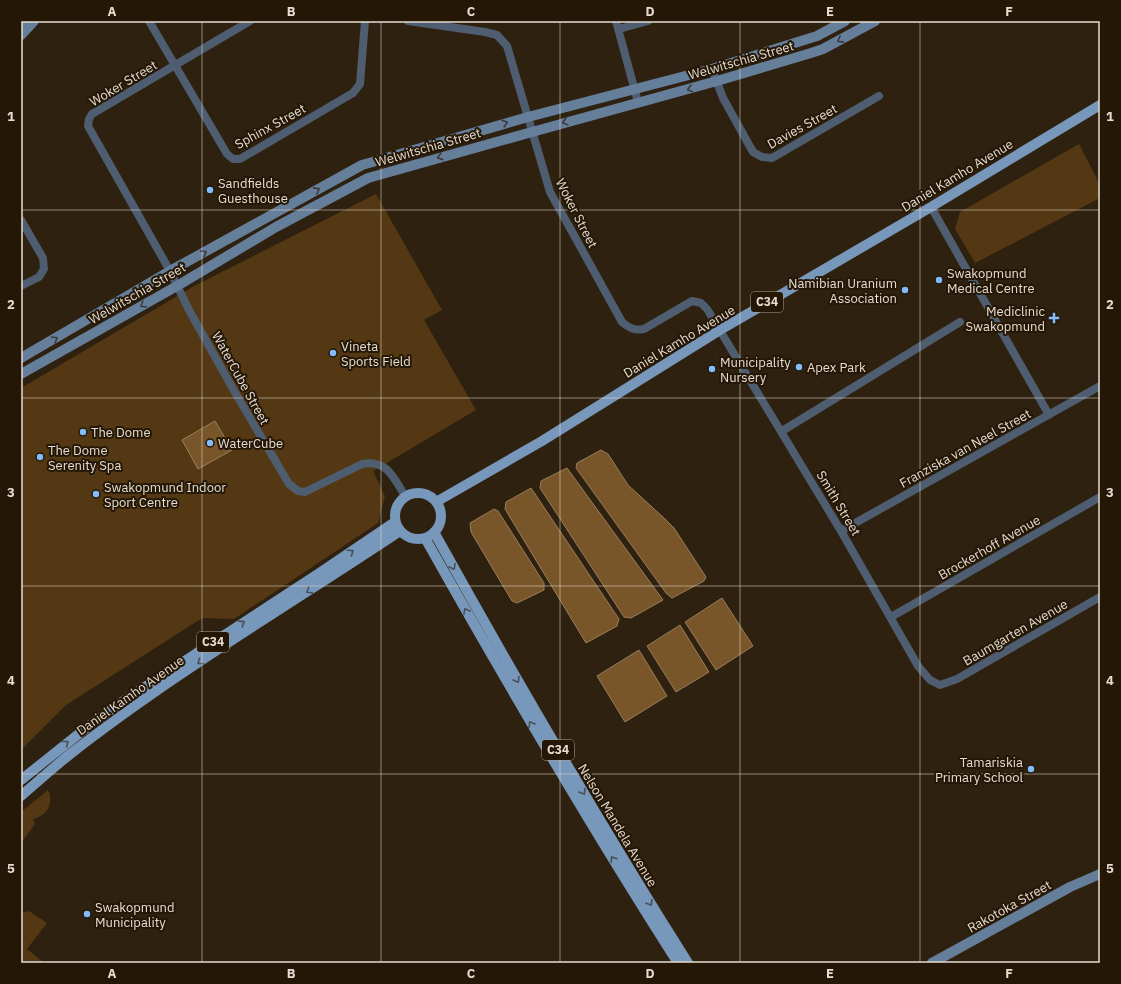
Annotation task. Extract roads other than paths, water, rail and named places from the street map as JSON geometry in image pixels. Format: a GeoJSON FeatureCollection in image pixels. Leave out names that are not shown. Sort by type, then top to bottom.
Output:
{"type":"FeatureCollection","features":[{"type":"Feature","properties":{"kind":"main road","name":"Daniel Kamho Avenue"},"geometry":{"type":"LineString","coordinates":[[436,502],[542,440],[720,330],[931,207],[1100,105]]}},
{"type":"Feature","properties":{"kind":"main road"},"geometry":{"type":"LineString","coordinates":[[415,492],[421,493],[433,498],[440,508],[440,523],[434,532],[425,538],[412,538],[400,531],[395,522],[395,508],[405,496],[415,492]]}},
{"type":"Feature","properties":{"kind":"main road","name":"Daniel Kamho Avenue"},"geometry":{"type":"LineString","coordinates":[[21,780],[90,725],[122,702],[395,522]]}},
{"type":"Feature","properties":{"kind":"main road","name":"Daniel Kamho Avenue"},"geometry":{"type":"LineString","coordinates":[[21,796],[69,755],[127,712],[249,629],[400,531]]}},
{"type":"Feature","properties":{"kind":"main road","name":"Nelson Mandela Avenue"},"geometry":{"type":"LineString","coordinates":[[434,532],[508,666],[649,902],[688,963]]}},
{"type":"Feature","properties":{"kind":"main road","name":"Nelson Mandela Avenue"},"geometry":{"type":"LineString","coordinates":[[425,538],[500,671],[574,796],[678,963]]}},
{"type":"Feature","properties":{"kind":"street"},"geometry":{"type":"LineString","coordinates":[[21,35],[34,21]]}},
{"type":"Feature","properties":{"kind":"street","name":"Sphinx Street"},"geometry":{"type":"LineString","coordinates":[[149,21],[227,154],[233,159],[240,159],[353,93],[360,84],[365,21]]}},
{"type":"Feature","properties":{"kind":"street","name":"Woker Street"},"geometry":{"type":"LineString","coordinates":[[177,286],[88,126],[89,119],[92,114],[250,21]]}},
{"type":"Feature","properties":{"kind":"street","name":"Woker Street"},"geometry":{"type":"LineString","coordinates":[[408,21],[485,32],[497,36],[507,46],[550,192],[622,322],[628,327],[636,330],[644,329],[692,301],[697,301],[706,309],[720,330]]}},
{"type":"Feature","properties":{"kind":"street"},"geometry":{"type":"LineString","coordinates":[[638,102],[617,25],[648,21]]}},
{"type":"Feature","properties":{"kind":"street","name":"Welwitschia Street"},"geometry":{"type":"LineString","coordinates":[[21,358],[170,271],[362,165],[528,116],[712,69],[817,36],[845,21]]}},
{"type":"Feature","properties":{"kind":"street","name":"Welwitschia Street"},"geometry":{"type":"LineString","coordinates":[[21,374],[177,286],[276,227],[368,178],[638,102],[717,82],[823,49],[874,21]]}},
{"type":"Feature","properties":{"kind":"street","name":"Davies Street"},"geometry":{"type":"LineString","coordinates":[[712,69],[723,98],[753,152],[762,157],[772,158],[879,96]]}},
{"type":"Feature","properties":{"kind":"street"},"geometry":{"type":"LineString","coordinates":[[931,207],[1049,415]]}},
{"type":"Feature","properties":{"kind":"street"},"geometry":{"type":"LineString","coordinates":[[21,220],[43,258],[44,269],[39,277],[21,286]]}},
{"type":"Feature","properties":{"kind":"street","name":"WaterCube Street"},"geometry":{"type":"LineString","coordinates":[[177,286],[229,382],[289,484],[298,491],[305,492],[362,464],[371,462],[381,465],[390,472],[405,496]]}},
{"type":"Feature","properties":{"kind":"street"},"geometry":{"type":"LineString","coordinates":[[782,431],[960,322]]}},
{"type":"Feature","properties":{"kind":"street","name":"Smith Street"},"geometry":{"type":"LineString","coordinates":[[720,330],[841,531],[918,666],[930,680],[940,685]]}},
{"type":"Feature","properties":{"kind":"street","name":"Franziska van Neel Street"},"geometry":{"type":"LineString","coordinates":[[841,531],[1100,386]]}},
{"type":"Feature","properties":{"kind":"street","name":"Brockerhoff Avenue"},"geometry":{"type":"LineString","coordinates":[[891,617],[1100,497]]}},
{"type":"Feature","properties":{"kind":"street","name":"Baumgarten Avenue"},"geometry":{"type":"LineString","coordinates":[[940,685],[957,679],[1100,597]]}},
{"type":"Feature","properties":{"kind":"street","name":"Rakotoka Street"},"geometry":{"type":"LineString","coordinates":[[932,963],[1070,887],[1100,874]]}},
{"type":"Feature","properties":{"kind":"place","name":"Sandfields Guesthouse"},"geometry":{"type":"Point","coordinates":[210,190]}},
{"type":"Feature","properties":{"kind":"place","name":"Swakopmund Medical Centre"},"geometry":{"type":"Point","coordinates":[939,280]}},
{"type":"Feature","properties":{"kind":"place","name":"Namibian Uranium Association"},"geometry":{"type":"Point","coordinates":[905,290]}},
{"type":"Feature","properties":{"kind":"place","name":"Mediclinic Swakopmund"},"geometry":{"type":"Point","coordinates":[1054,318]}},
{"type":"Feature","properties":{"kind":"place","name":"Vineta Sports Field"},"geometry":{"type":"Point","coordinates":[333,353]}},
{"type":"Feature","properties":{"kind":"place","name":"Apex Park"},"geometry":{"type":"Point","coordinates":[799,367]}},
{"type":"Feature","properties":{"kind":"place","name":"Municipality Nursery"},"geometry":{"type":"Point","coordinates":[712,369]}},
{"type":"Feature","properties":{"kind":"place","name":"The Dome"},"geometry":{"type":"Point","coordinates":[83,432]}},
{"type":"Feature","properties":{"kind":"place","name":"WaterCube"},"geometry":{"type":"Point","coordinates":[210,443]}},
{"type":"Feature","properties":{"kind":"place","name":"The Dome Serenity Spa"},"geometry":{"type":"Point","coordinates":[40,457]}},
{"type":"Feature","properties":{"kind":"place","name":"Swakopmund Indoor Sport Centre"},"geometry":{"type":"Point","coordinates":[96,494]}},
{"type":"Feature","properties":{"kind":"place","name":"Tamariskia Primary School"},"geometry":{"type":"Point","coordinates":[1031,769]}},
{"type":"Feature","properties":{"kind":"place","name":"Swakopmund Municipality"},"geometry":{"type":"Point","coordinates":[87,914]}}]}
